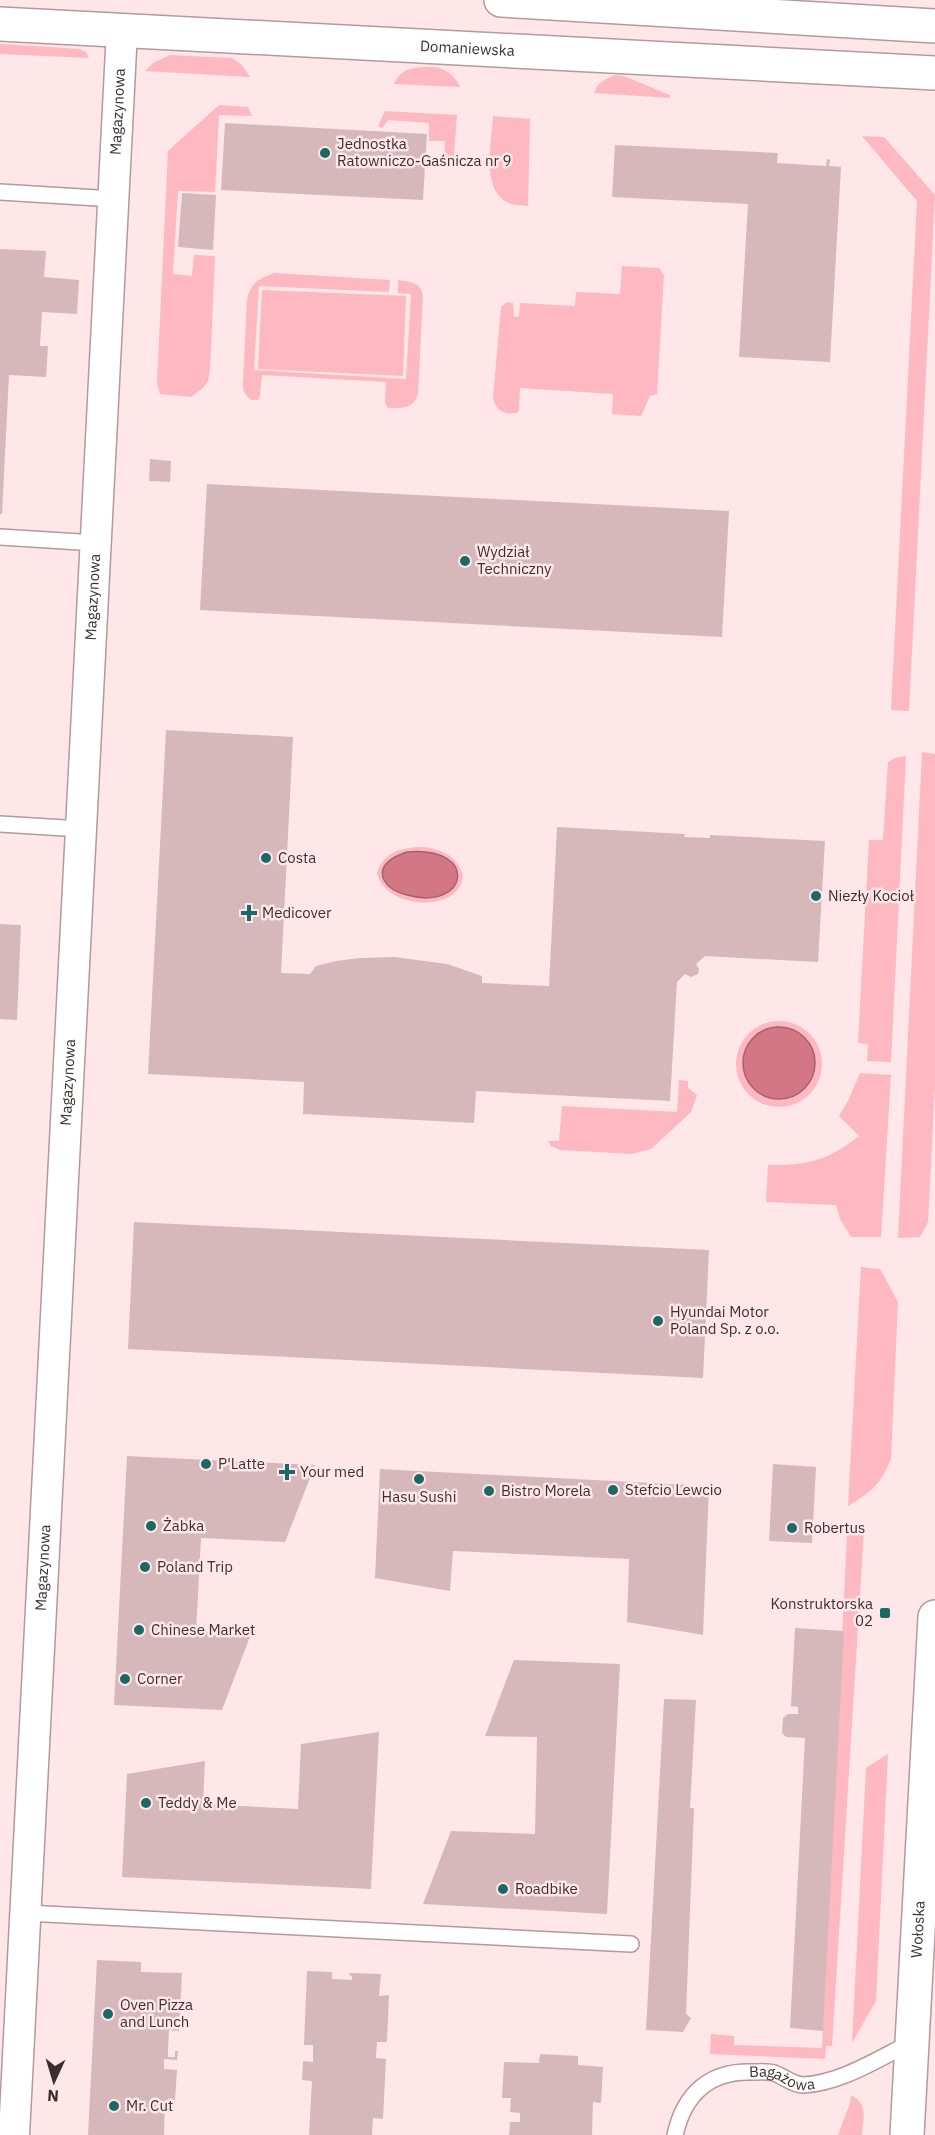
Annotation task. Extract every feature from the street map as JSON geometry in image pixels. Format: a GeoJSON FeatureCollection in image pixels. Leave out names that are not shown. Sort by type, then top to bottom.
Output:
{"type":"FeatureCollection","features":[{"type":"Feature","properties":{"kind":"street"},"geometry":{"type":"LineString","coordinates":[[501,0],[655,5],[935,26]]}},
{"type":"Feature","properties":{"kind":"street","name":"Domaniewska"},"geometry":{"type":"LineString","coordinates":[[0,24],[935,73]]}},
{"type":"Feature","properties":{"kind":"street","name":"Magazynowa"},"geometry":{"type":"LineString","coordinates":[[14,2135],[122,30]]}},
{"type":"Feature","properties":{"kind":"street","name":"Wołoska"},"geometry":{"type":"LineString","coordinates":[[907,2135],[914,2041],[935,1617]]}},
{"type":"Feature","properties":{"kind":"lane"},"geometry":{"type":"LineString","coordinates":[[0,192],[114,200]]}},
{"type":"Feature","properties":{"kind":"lane"},"geometry":{"type":"LineString","coordinates":[[0,537],[96,543]]}},
{"type":"Feature","properties":{"kind":"lane"},"geometry":{"type":"LineString","coordinates":[[0,824],[81,829]]}},
{"type":"Feature","properties":{"kind":"lane"},"geometry":{"type":"LineString","coordinates":[[26,1913],[632,1944]]}},
{"type":"Feature","properties":{"kind":"lane","name":"Bagażowa"},"geometry":{"type":"LineString","coordinates":[[675,2135],[679,2117],[692,2095],[711,2079],[733,2071],[772,2072],[801,2085],[834,2079],[914,2041]]}},
{"type":"Feature","properties":{"kind":"shaded area"},"geometry":{"type":"Polygon","coordinates":[[[0,44],[80,49],[86,52],[89,58],[0,54],[0,44]]]}},
{"type":"Feature","properties":{"kind":"shaded area"},"geometry":{"type":"Polygon","coordinates":[[[170,55],[232,58],[242,65],[250,77],[145,71],[153,63],[170,55]]]}},
{"type":"Feature","properties":{"kind":"shaded area"},"geometry":{"type":"Polygon","coordinates":[[[435,67],[450,74],[460,87],[394,84],[397,78],[406,71],[435,67]]]}},
{"type":"Feature","properties":{"kind":"shaded area"},"geometry":{"type":"Polygon","coordinates":[[[616,75],[670,95],[670,98],[594,93],[602,81],[616,75]]]}},
{"type":"Feature","properties":{"kind":"shaded area"},"geometry":{"type":"Polygon","coordinates":[[[219,105],[248,107],[252,116],[219,115],[215,192],[178,191],[173,274],[192,276],[194,255],[215,256],[208,381],[191,397],[160,394],[157,383],[168,151],[219,105]]]}},
{"type":"Feature","properties":{"kind":"shaded area"},"geometry":{"type":"Polygon","coordinates":[[[385,111],[457,115],[453,168],[444,167],[445,141],[429,141],[429,123],[388,120],[382,128],[378,126],[385,111]]]}},
{"type":"Feature","properties":{"kind":"shaded area"},"geometry":{"type":"Polygon","coordinates":[[[493,116],[530,119],[528,206],[509,203],[500,197],[494,188],[490,164],[493,116]]]}},
{"type":"Feature","properties":{"kind":"shaded area"},"geometry":{"type":"Polygon","coordinates":[[[862,136],[884,137],[935,195],[909,711],[891,710],[917,201],[862,136]]]}},
{"type":"Feature","properties":{"kind":"shaded area"},"geometry":{"type":"Polygon","coordinates":[[[622,266],[659,268],[664,275],[657,394],[650,396],[641,416],[612,414],[613,394],[520,388],[517,413],[504,413],[498,409],[493,398],[501,307],[507,302],[513,303],[514,317],[519,317],[520,303],[575,306],[576,292],[620,294],[622,266]]]}},
{"type":"Feature","properties":{"kind":"shaded area"},"geometry":{"type":"Polygon","coordinates":[[[275,273],[390,280],[389,292],[259,286],[254,370],[406,379],[411,294],[398,293],[398,280],[417,285],[423,296],[418,394],[413,403],[403,408],[388,408],[385,403],[386,382],[262,375],[260,396],[258,400],[251,400],[243,387],[247,300],[256,282],[275,273]]]}},
{"type":"Feature","properties":{"kind":"shaded area"},"geometry":{"type":"Polygon","coordinates":[[[262,290],[406,296],[403,376],[258,369],[262,290]]]}},
{"type":"Feature","properties":{"kind":"shaded area"},"geometry":{"type":"Polygon","coordinates":[[[922,752],[935,754],[935,1086],[928,1222],[920,1237],[898,1238],[922,752]]]}},
{"type":"Feature","properties":{"kind":"shaded area"},"geometry":{"type":"Polygon","coordinates":[[[906,756],[891,1062],[867,1061],[868,1044],[858,1043],[869,840],[883,840],[888,762],[906,756]]]}},
{"type":"Feature","properties":{"kind":"shaded area"},"geometry":{"type":"Polygon","coordinates":[[[416,847],[443,852],[457,863],[463,875],[459,888],[450,896],[422,903],[394,894],[383,885],[377,873],[384,860],[402,849],[416,847]],[[407,852],[396,891],[427,897],[456,885],[459,875],[457,867],[452,862],[435,854],[407,852]]]}},
{"type":"Feature","properties":{"kind":"shaded area"},"geometry":{"type":"Polygon","coordinates":[[[407,852],[431,853],[447,859],[456,867],[458,878],[453,887],[443,895],[428,898],[404,894],[391,888],[384,880],[383,869],[388,861],[407,852]]]}},
{"type":"Feature","properties":{"kind":"shaded area"},"geometry":{"type":"Polygon","coordinates":[[[779,1021],[796,1024],[810,1033],[819,1047],[822,1064],[819,1081],[810,1095],[796,1104],[779,1107],[762,1104],[748,1095],[739,1081],[736,1064],[739,1047],[748,1033],[762,1024],[779,1021]]]}},
{"type":"Feature","properties":{"kind":"shaded area"},"geometry":{"type":"Polygon","coordinates":[[[779,1027],[793,1030],[805,1037],[812,1049],[815,1063],[812,1077],[805,1089],[793,1096],[779,1099],[765,1096],[753,1089],[746,1077],[743,1063],[746,1049],[753,1037],[765,1030],[779,1027]]]}},
{"type":"Feature","properties":{"kind":"shaded area"},"geometry":{"type":"Polygon","coordinates":[[[860,1073],[891,1075],[881,1237],[851,1237],[840,1219],[836,1205],[766,1202],[768,1165],[806,1163],[817,1160],[838,1151],[859,1136],[839,1116],[860,1073]]]}},
{"type":"Feature","properties":{"kind":"shaded area"},"geometry":{"type":"Polygon","coordinates":[[[679,1080],[688,1081],[688,1088],[697,1095],[691,1112],[651,1149],[632,1154],[560,1150],[551,1146],[548,1141],[559,1141],[562,1106],[677,1112],[679,1080]]]}},
{"type":"Feature","properties":{"kind":"shaded area"},"geometry":{"type":"Polygon","coordinates":[[[861,1267],[880,1269],[898,1302],[891,1459],[874,1487],[848,1506],[861,1267]]]}},
{"type":"Feature","properties":{"kind":"shaded area"},"geometry":{"type":"Polygon","coordinates":[[[864,1530],[832,2046],[826,2046],[825,2059],[710,2054],[711,2034],[734,2036],[734,2045],[822,2048],[847,1535],[864,1530]]]}},
{"type":"Feature","properties":{"kind":"shaded area"},"geometry":{"type":"Polygon","coordinates":[[[888,1754],[876,2001],[852,2043],[866,1768],[888,1754]]]}},
{"type":"Feature","properties":{"kind":"shaded area"},"geometry":{"type":"Polygon","coordinates":[[[851,2095],[863,2107],[862,2135],[838,2135],[850,2103],[851,2095]]]}},
{"type":"Feature","properties":{"kind":"building","name":"Jednostka Ratowniczo-Gaśnicza nr 9"},"geometry":{"type":"Polygon","coordinates":[[[225,123],[427,134],[423,200],[221,190],[225,123]]]}},
{"type":"Feature","properties":{"kind":"building"},"geometry":{"type":"Polygon","coordinates":[[[615,145],[778,153],[777,163],[826,166],[827,159],[830,160],[829,166],[841,167],[830,362],[739,357],[748,204],[612,197],[615,145]]]}},
{"type":"Feature","properties":{"kind":"building"},"geometry":{"type":"Polygon","coordinates":[[[182,193],[216,195],[213,250],[178,247],[182,193]]]}},
{"type":"Feature","properties":{"kind":"building"},"geometry":{"type":"Polygon","coordinates":[[[0,249],[46,251],[44,277],[79,280],[77,314],[42,312],[40,346],[48,346],[46,377],[9,375],[2,514],[0,514],[0,249]]]}},
{"type":"Feature","properties":{"kind":"building"},"geometry":{"type":"Polygon","coordinates":[[[150,459],[171,461],[170,482],[149,481],[150,459]]]}},
{"type":"Feature","properties":{"kind":"building","name":"Wydział Techniczny"},"geometry":{"type":"Polygon","coordinates":[[[207,484],[729,511],[722,637],[200,610],[207,484]]]}},
{"type":"Feature","properties":{"kind":"building"},"geometry":{"type":"Polygon","coordinates":[[[166,730],[293,737],[281,973],[310,974],[316,966],[336,961],[395,957],[447,964],[482,976],[482,983],[549,986],[557,827],[685,834],[684,837],[710,838],[710,835],[825,841],[818,962],[705,956],[696,964],[699,969],[698,974],[691,977],[685,974],[677,982],[670,1101],[476,1091],[474,1123],[303,1114],[304,1082],[148,1074],[166,730]]]}},
{"type":"Feature","properties":{"kind":"building"},"geometry":{"type":"Polygon","coordinates":[[[0,924],[21,925],[17,1020],[0,1019],[0,924]]]}},
{"type":"Feature","properties":{"kind":"building"},"geometry":{"type":"Polygon","coordinates":[[[134,1222],[709,1250],[703,1378],[128,1349],[134,1222]]]}},
{"type":"Feature","properties":{"kind":"building"},"geometry":{"type":"Polygon","coordinates":[[[127,1456],[315,1465],[285,1542],[201,1538],[196,1632],[251,1634],[222,1710],[114,1705],[127,1456]]]}},
{"type":"Feature","properties":{"kind":"building"},"geometry":{"type":"Polygon","coordinates":[[[773,1464],[816,1467],[812,1543],[769,1541],[773,1464]]]}},
{"type":"Feature","properties":{"kind":"building"},"geometry":{"type":"Polygon","coordinates":[[[380,1469],[709,1486],[703,1635],[627,1622],[629,1559],[453,1551],[450,1591],[375,1578],[380,1469]]]}},
{"type":"Feature","properties":{"kind":"building"},"geometry":{"type":"Polygon","coordinates":[[[795,1628],[844,1631],[823,2031],[790,2028],[805,1738],[786,1737],[782,1733],[783,1718],[788,1714],[798,1714],[798,1707],[791,1706],[795,1628]]]}},
{"type":"Feature","properties":{"kind":"building"},"geometry":{"type":"Polygon","coordinates":[[[514,1660],[620,1664],[607,1914],[423,1904],[451,1831],[535,1834],[537,1737],[485,1736],[514,1660]]]}},
{"type":"Feature","properties":{"kind":"building"},"geometry":{"type":"Polygon","coordinates":[[[664,1699],[696,1700],[690,1808],[694,1808],[686,2014],[691,2018],[683,2032],[646,2030],[664,1699]]]}},
{"type":"Feature","properties":{"kind":"building"},"geometry":{"type":"Polygon","coordinates":[[[379,1732],[371,1889],[122,1877],[127,1774],[205,1761],[203,1804],[298,1809],[301,1744],[379,1732]]]}},
{"type":"Feature","properties":{"kind":"building"},"geometry":{"type":"Polygon","coordinates":[[[97,1960],[141,1962],[141,1972],[182,1973],[179,2031],[169,2030],[168,2057],[175,2057],[175,2051],[178,2051],[177,2060],[164,2059],[164,2069],[177,2070],[175,2100],[165,2100],[164,2135],[88,2135],[97,1960]]]}},
{"type":"Feature","properties":{"kind":"building"},"geometry":{"type":"Polygon","coordinates":[[[307,1971],[332,1972],[332,1979],[352,1980],[350,1973],[381,1974],[379,1996],[389,1995],[387,2042],[377,2042],[376,2058],[386,2059],[383,2119],[373,2118],[372,2135],[309,2135],[312,2081],[302,2080],[303,2061],[313,2062],[313,2045],[304,2045],[307,1971]]]}},
{"type":"Feature","properties":{"kind":"building"},"geometry":{"type":"Polygon","coordinates":[[[540,2054],[578,2056],[578,2065],[603,2067],[601,2103],[593,2102],[592,2135],[509,2135],[510,2122],[520,2122],[520,2113],[510,2112],[511,2098],[502,2098],[504,2062],[539,2063],[540,2054]]]}},
{"type":"Feature","properties":{"kind":"place","name":"Jednostka Ratowniczo-Gaśnicza nr 9"},"geometry":{"type":"Point","coordinates":[325,153]}},
{"type":"Feature","properties":{"kind":"place","name":"Wydział Techniczny"},"geometry":{"type":"Point","coordinates":[465,561]}},
{"type":"Feature","properties":{"kind":"place","name":"Costa"},"geometry":{"type":"Point","coordinates":[266,858]}},
{"type":"Feature","properties":{"kind":"place","name":"Niezły Kocioł"},"geometry":{"type":"Point","coordinates":[816,896]}},
{"type":"Feature","properties":{"kind":"place","name":"Medicover"},"geometry":{"type":"Point","coordinates":[249,913]}},
{"type":"Feature","properties":{"kind":"place","name":"Hyundai Motor Poland Sp. z o.o."},"geometry":{"type":"Point","coordinates":[658,1321]}},
{"type":"Feature","properties":{"kind":"place","name":"P'Latte"},"geometry":{"type":"Point","coordinates":[206,1464]}},
{"type":"Feature","properties":{"kind":"place","name":"Your med"},"geometry":{"type":"Point","coordinates":[287,1472]}},
{"type":"Feature","properties":{"kind":"place","name":"Hasu Sushi"},"geometry":{"type":"Point","coordinates":[419,1479]}},
{"type":"Feature","properties":{"kind":"place","name":"Stefcio Lewcio"},"geometry":{"type":"Point","coordinates":[613,1490]}},
{"type":"Feature","properties":{"kind":"place","name":"Bistro Morela"},"geometry":{"type":"Point","coordinates":[489,1491]}},
{"type":"Feature","properties":{"kind":"place","name":"Żabka"},"geometry":{"type":"Point","coordinates":[151,1526]}},
{"type":"Feature","properties":{"kind":"place","name":"Robertus"},"geometry":{"type":"Point","coordinates":[792,1528]}},
{"type":"Feature","properties":{"kind":"place","name":"Poland Trip"},"geometry":{"type":"Point","coordinates":[145,1567]}},
{"type":"Feature","properties":{"kind":"place","name":"Konstruktorska 02"},"geometry":{"type":"Point","coordinates":[885,1613]}},
{"type":"Feature","properties":{"kind":"place","name":"Chinese Market"},"geometry":{"type":"Point","coordinates":[139,1630]}},
{"type":"Feature","properties":{"kind":"place","name":"Corner"},"geometry":{"type":"Point","coordinates":[125,1679]}},
{"type":"Feature","properties":{"kind":"place","name":"Teddy & Me"},"geometry":{"type":"Point","coordinates":[146,1803]}},
{"type":"Feature","properties":{"kind":"place","name":"Roadbike"},"geometry":{"type":"Point","coordinates":[503,1889]}},
{"type":"Feature","properties":{"kind":"place","name":"Oven Pizza and Lunch"},"geometry":{"type":"Point","coordinates":[108,2014]}},
{"type":"Feature","properties":{"kind":"place","name":"Mr. Cut"},"geometry":{"type":"Point","coordinates":[114,2106]}}]}
